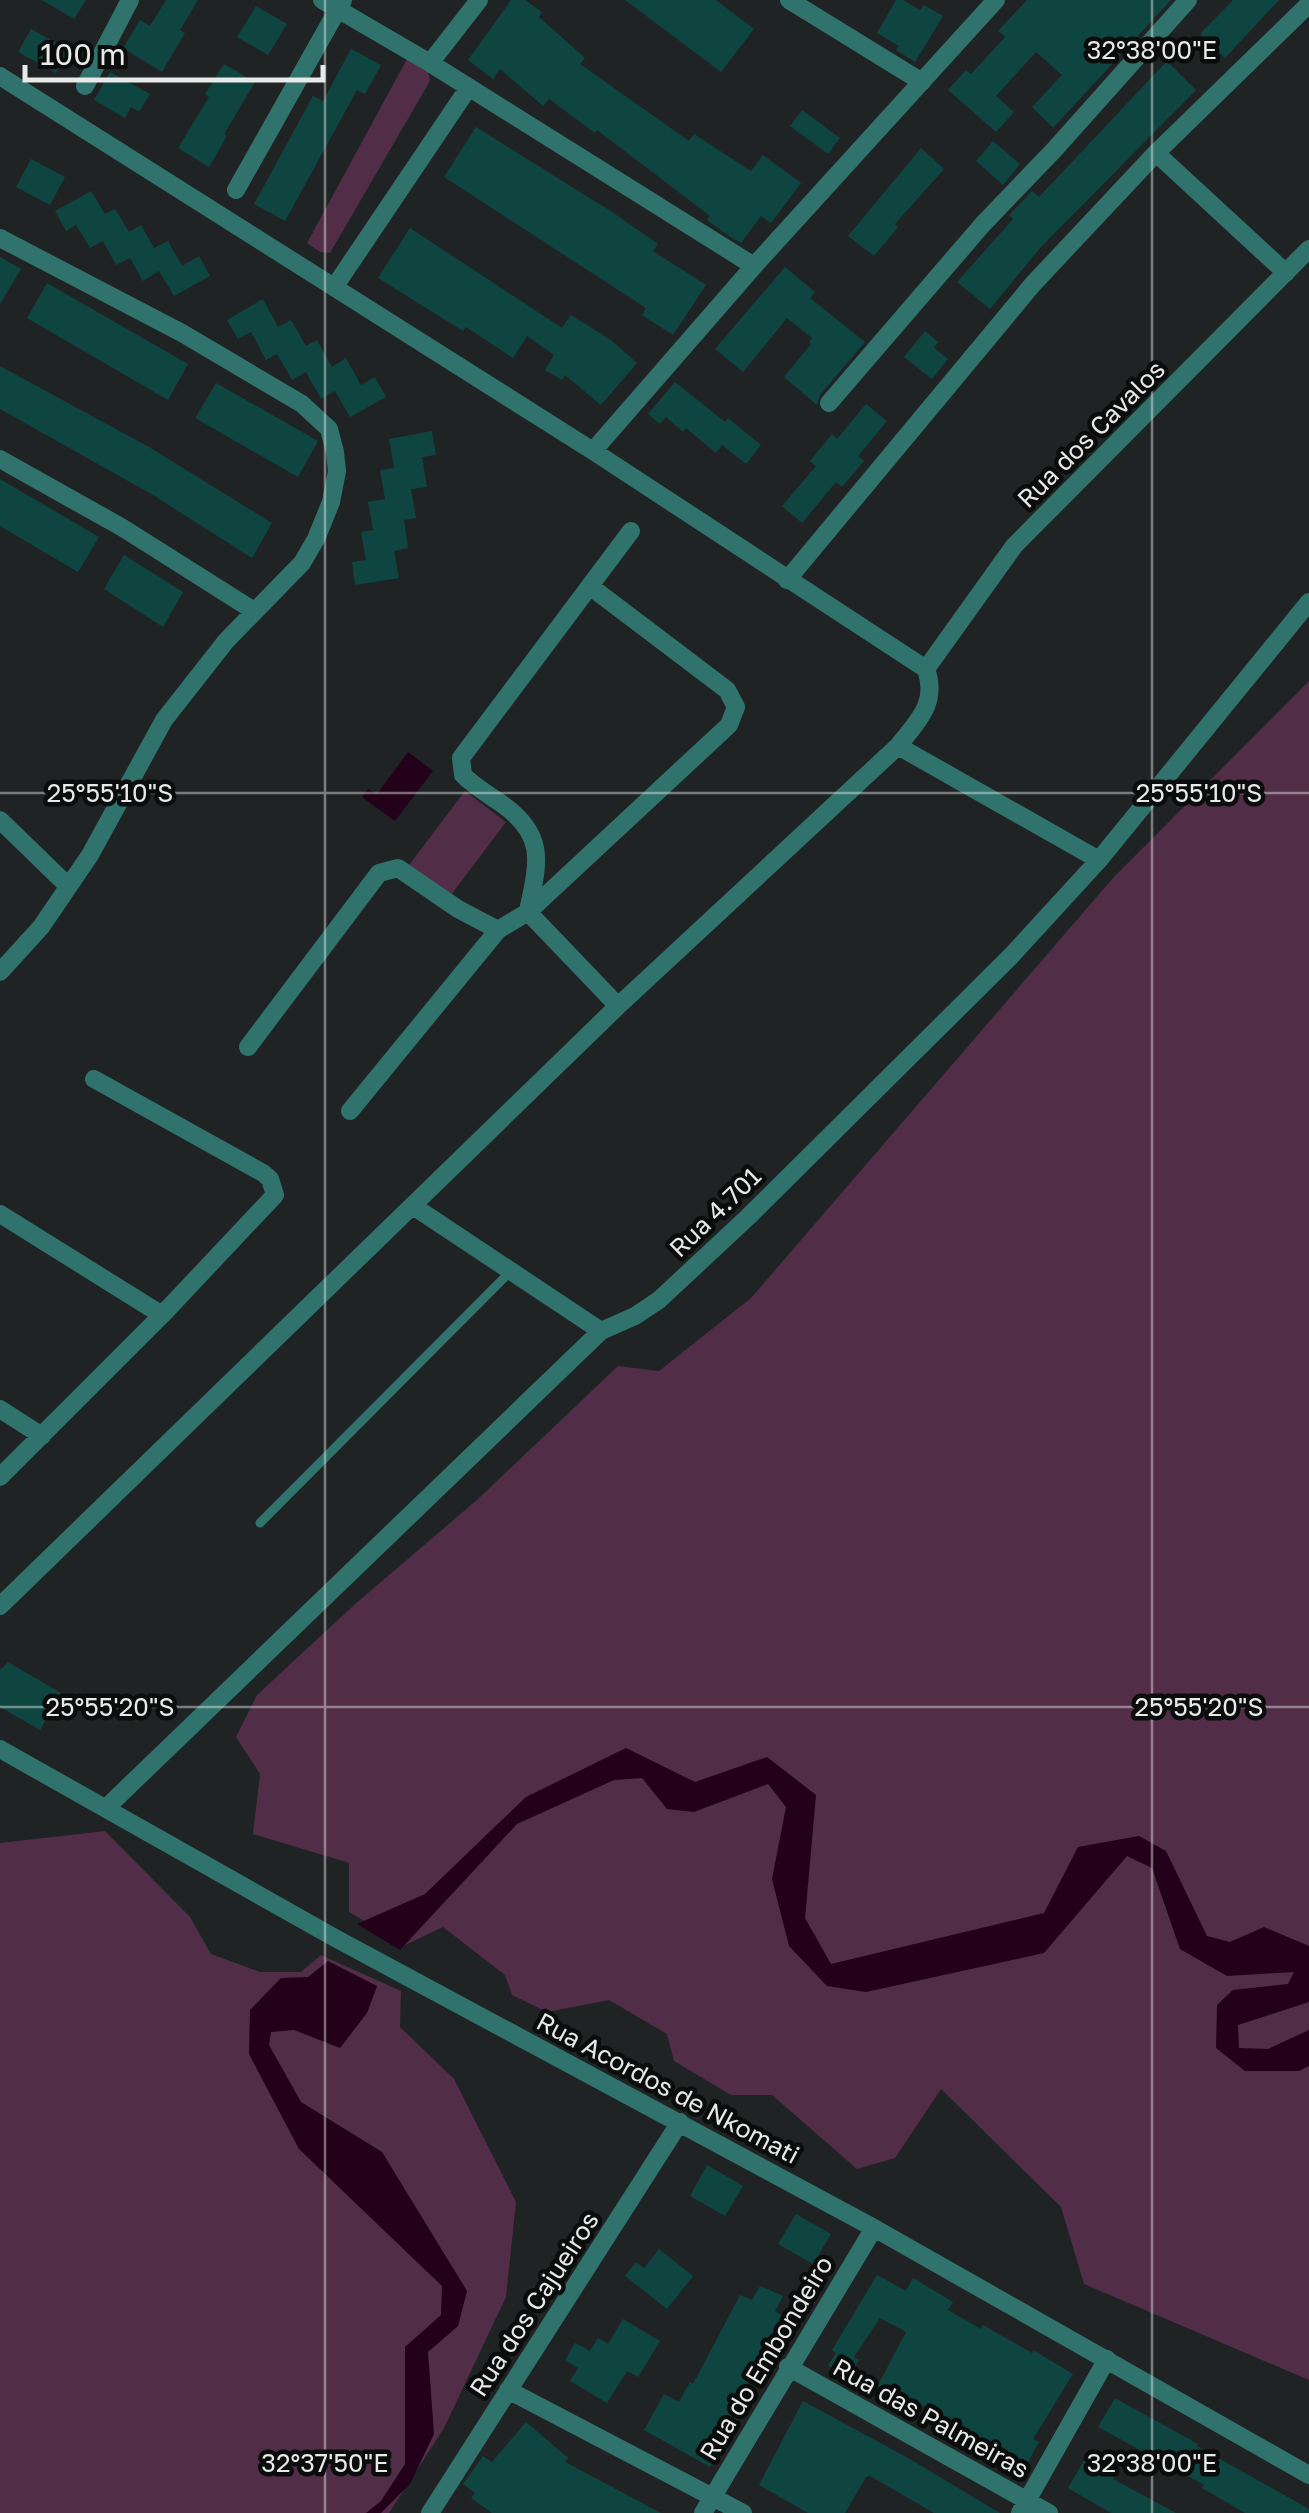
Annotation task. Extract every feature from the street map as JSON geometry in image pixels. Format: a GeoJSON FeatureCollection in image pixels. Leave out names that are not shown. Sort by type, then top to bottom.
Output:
{"type":"FeatureCollection","features":[{"type":"Feature","properties":{"kind":"street"},"geometry":{"type":"LineString","coordinates":[[86,86],[130,0]]}},
{"type":"Feature","properties":{"kind":"street"},"geometry":{"type":"LineString","coordinates":[[430,62],[479,0]]}},
{"type":"Feature","properties":{"kind":"street"},"geometry":{"type":"LineString","coordinates":[[789,0],[922,82]]}},
{"type":"Feature","properties":{"kind":"street"},"geometry":{"type":"LineString","coordinates":[[593,451],[754,266],[996,0]]}},
{"type":"Feature","properties":{"kind":"street"},"geometry":{"type":"LineString","coordinates":[[828,403],[983,224],[1188,0]]}},
{"type":"Feature","properties":{"kind":"street"},"geometry":{"type":"LineString","coordinates":[[236,190],[334,3],[754,266]]}},
{"type":"Feature","properties":{"kind":"street"},"geometry":{"type":"LineString","coordinates":[[787,580],[1033,284],[1156,153],[1309,4]]}},
{"type":"Feature","properties":{"kind":"street"},"geometry":{"type":"LineString","coordinates":[[0,76],[593,451],[926,669],[931,682],[926,711],[898,746],[618,1006],[0,1606]]}},
{"type":"Feature","properties":{"kind":"street"},"geometry":{"type":"LineString","coordinates":[[336,286],[469,87]]}},
{"type":"Feature","properties":{"kind":"street"},"geometry":{"type":"LineString","coordinates":[[1156,153],[1286,273]]}},
{"type":"Feature","properties":{"kind":"street"},"geometry":{"type":"LineString","coordinates":[[0,238],[182,333],[302,404],[328,429],[336,452],[337,471],[331,502],[302,563],[201,670],[164,720],[90,855],[41,928],[0,972]]}},
{"type":"Feature","properties":{"kind":"street","name":"Rua dos Cavalos"},"geometry":{"type":"LineString","coordinates":[[926,669],[1014,546],[1309,250]]}},
{"type":"Feature","properties":{"kind":"street"},"geometry":{"type":"LineString","coordinates":[[0,460],[123,528],[254,611]]}},
{"type":"Feature","properties":{"kind":"street"},"geometry":{"type":"LineString","coordinates":[[528,912],[538,853],[534,835],[517,815],[469,781],[461,769],[461,758],[631,531]]}},
{"type":"Feature","properties":{"kind":"street"},"geometry":{"type":"LineString","coordinates":[[350,1111],[498,930],[528,912],[729,725],[736,707],[728,690],[591,587]]}},
{"type":"Feature","properties":{"kind":"street","name":"Rua 4.701"},"geometry":{"type":"LineString","coordinates":[[106,1808],[601,1331],[659,1300],[748,1217],[1011,956],[1100,860],[1309,602]]}},
{"type":"Feature","properties":{"kind":"street"},"geometry":{"type":"LineString","coordinates":[[898,746],[1100,860]]}},
{"type":"Feature","properties":{"kind":"street"},"geometry":{"type":"LineString","coordinates":[[0,820],[68,886]]}},
{"type":"Feature","properties":{"kind":"street"},"geometry":{"type":"LineString","coordinates":[[248,1047],[385,870],[398,868],[458,909],[498,930]]}},
{"type":"Feature","properties":{"kind":"street"},"geometry":{"type":"LineString","coordinates":[[528,912],[618,1006]]}},
{"type":"Feature","properties":{"kind":"street"},"geometry":{"type":"LineString","coordinates":[[0,1477],[272,1201],[274,1188],[263,1173],[94,1080]]}},
{"type":"Feature","properties":{"kind":"street"},"geometry":{"type":"LineString","coordinates":[[412,1206],[601,1331]]}},
{"type":"Feature","properties":{"kind":"street"},"geometry":{"type":"LineString","coordinates":[[0,1214],[162,1315]]}},
{"type":"Feature","properties":{"kind":"street"},"geometry":{"type":"LineString","coordinates":[[0,1409],[42,1436]]}},
{"type":"Feature","properties":{"kind":"street","name":"Rua Acordos de Nkomati"},"geometry":{"type":"LineString","coordinates":[[0,1749],[335,1938],[874,2228],[1309,2475]]}},
{"type":"Feature","properties":{"kind":"street","name":"Rua dos Cajueiros"},"geometry":{"type":"LineString","coordinates":[[430,2513],[680,2122]]}},
{"type":"Feature","properties":{"kind":"street","name":"Rua do Embondeiro"},"geometry":{"type":"LineString","coordinates":[[708,2505],[874,2228]]}},
{"type":"Feature","properties":{"kind":"street"},"geometry":{"type":"LineString","coordinates":[[1023,2507],[1106,2359]]}},
{"type":"Feature","properties":{"kind":"street","name":"Rua das Palmeiras"},"geometry":{"type":"LineString","coordinates":[[788,2367],[1023,2507],[1049,2513]]}},
{"type":"Feature","properties":{"kind":"street"},"geometry":{"type":"LineString","coordinates":[[508,2390],[708,2505],[743,2513]]}},
{"type":"Feature","properties":{"kind":"lane"},"geometry":{"type":"LineString","coordinates":[[260,1524],[509,1272]]}},
{"type":"Feature","properties":{"kind":"shaded area"},"geometry":{"type":"Polygon","coordinates":[[[407,59],[428,71],[430,81],[330,253],[320,252],[307,243],[407,59]]]}},
{"type":"Feature","properties":{"kind":"shaded area"},"geometry":{"type":"Polygon","coordinates":[[[1309,681],[1309,2380],[1084,2284],[1061,2207],[941,2089],[895,2158],[857,2169],[772,2095],[731,2095],[674,2061],[667,2034],[609,2000],[547,2012],[512,1995],[505,1975],[443,1927],[405,1945],[349,1912],[349,1863],[253,1834],[260,1774],[236,1737],[257,1695],[478,1499],[618,1366],[659,1371],[751,1298],[1113,878],[1309,681]]]}},
{"type":"Feature","properties":{"kind":"shaded area"},"geometry":{"type":"Polygon","coordinates":[[[408,752],[433,771],[395,821],[362,797],[368,789],[377,794],[408,752]]]}},
{"type":"Feature","properties":{"kind":"shaded area"},"geometry":{"type":"Polygon","coordinates":[[[465,791],[506,822],[451,895],[409,865],[465,791]]]}},
{"type":"Feature","properties":{"kind":"shaded area"},"geometry":{"type":"Polygon","coordinates":[[[626,1748],[695,1782],[767,1757],[816,1795],[805,1918],[831,1964],[1044,1913],[1078,1847],[1139,1836],[1166,1851],[1207,1936],[1230,1942],[1264,1927],[1309,1946],[1309,2002],[1238,2025],[1239,2048],[1268,2049],[1309,2030],[1309,2066],[1299,2071],[1245,2071],[1216,2048],[1217,2005],[1233,1990],[1288,1984],[1294,1972],[1227,1976],[1180,1949],[1152,1868],[1127,1856],[1044,1953],[866,1992],[827,1986],[789,1946],[772,1879],[786,1807],[768,1784],[694,1812],[667,1809],[642,1778],[614,1780],[517,1824],[400,1950],[357,1924],[425,1894],[526,1797],[626,1748]]]}},
{"type":"Feature","properties":{"kind":"shaded area"},"geometry":{"type":"Polygon","coordinates":[[[105,1831],[190,1917],[211,1954],[260,1972],[301,1972],[321,1955],[401,1991],[400,2027],[454,2079],[516,2202],[506,2297],[444,2428],[389,2513],[0,2513],[0,1843],[105,1831]]]}},
{"type":"Feature","properties":{"kind":"shaded area"},"geometry":{"type":"Polygon","coordinates":[[[328,1961],[377,1986],[367,2013],[340,2048],[294,2030],[271,2032],[269,2045],[301,2102],[382,2152],[467,2291],[458,2326],[428,2352],[434,2434],[410,2484],[381,2513],[366,2513],[381,2501],[405,2464],[405,2347],[441,2315],[442,2286],[299,2149],[249,2054],[250,2010],[281,1978],[308,1977],[328,1961]]]}},
{"type":"Feature","properties":{"kind":"building"},"geometry":{"type":"Polygon","coordinates":[[[42,0],[86,0],[74,19],[42,0]]]}},
{"type":"Feature","properties":{"kind":"building"},"geometry":{"type":"Polygon","coordinates":[[[166,0],[198,0],[180,30],[185,33],[162,72],[123,48],[140,20],[150,26],[166,0]]]}},
{"type":"Feature","properties":{"kind":"building"},"geometry":{"type":"Polygon","coordinates":[[[511,0],[525,0],[542,12],[539,17],[585,58],[580,64],[689,141],[694,134],[751,171],[763,155],[801,183],[771,223],[761,216],[741,243],[729,236],[707,220],[710,216],[597,130],[595,133],[549,99],[543,106],[500,69],[493,79],[468,60],[511,0]]]}},
{"type":"Feature","properties":{"kind":"building"},"geometry":{"type":"Polygon","coordinates":[[[625,0],[716,0],[754,29],[721,72],[625,0]]]}},
{"type":"Feature","properties":{"kind":"building"},"geometry":{"type":"Polygon","coordinates":[[[896,0],[920,10],[924,5],[943,16],[915,62],[896,50],[899,46],[877,33],[896,0]]]}},
{"type":"Feature","properties":{"kind":"building"},"geometry":{"type":"Polygon","coordinates":[[[1027,0],[1171,0],[1053,128],[1032,107],[1062,75],[1036,52],[996,96],[1014,112],[996,132],[948,90],[966,70],[971,74],[1005,37],[998,31],[1027,0]]]}},
{"type":"Feature","properties":{"kind":"building"},"geometry":{"type":"Polygon","coordinates":[[[1233,0],[1279,0],[1225,58],[1200,34],[1233,0]]]}},
{"type":"Feature","properties":{"kind":"building"},"geometry":{"type":"Polygon","coordinates":[[[256,6],[287,24],[268,55],[237,37],[256,6]]]}},
{"type":"Feature","properties":{"kind":"building"},"geometry":{"type":"Polygon","coordinates":[[[31,29],[69,50],[56,73],[18,52],[31,29]]]}},
{"type":"Feature","properties":{"kind":"building"},"geometry":{"type":"Polygon","coordinates":[[[351,49],[381,65],[365,94],[357,90],[285,221],[254,204],[313,96],[323,101],[351,49]]]}},
{"type":"Feature","properties":{"kind":"building"},"geometry":{"type":"Polygon","coordinates":[[[1167,61],[1196,90],[1040,248],[990,309],[957,282],[1013,219],[1009,215],[1032,191],[1039,197],[1167,61]]]}},
{"type":"Feature","properties":{"kind":"building"},"geometry":{"type":"Polygon","coordinates":[[[224,64],[255,82],[209,167],[178,148],[224,64]]]}},
{"type":"Feature","properties":{"kind":"building"},"geometry":{"type":"Polygon","coordinates":[[[110,72],[150,94],[139,112],[131,107],[125,118],[94,100],[110,72]]]}},
{"type":"Feature","properties":{"kind":"building"},"geometry":{"type":"Polygon","coordinates":[[[802,110],[840,138],[828,154],[790,126],[802,110]]]}},
{"type":"Feature","properties":{"kind":"building"},"geometry":{"type":"Polygon","coordinates":[[[476,127],[612,212],[658,244],[653,251],[706,285],[673,335],[642,315],[646,308],[444,177],[476,127]]]}},
{"type":"Feature","properties":{"kind":"building"},"geometry":{"type":"Polygon","coordinates":[[[993,141],[1020,164],[1003,185],[976,161],[993,141]]]}},
{"type":"Feature","properties":{"kind":"building"},"geometry":{"type":"Polygon","coordinates":[[[921,148],[944,169],[895,224],[898,227],[874,256],[848,236],[921,148]]]}},
{"type":"Feature","properties":{"kind":"building"},"geometry":{"type":"Polygon","coordinates":[[[31,159],[65,177],[50,205],[16,187],[31,159]]]}},
{"type":"Feature","properties":{"kind":"building"},"geometry":{"type":"Polygon","coordinates":[[[91,191],[105,214],[115,209],[129,232],[141,225],[154,248],[168,241],[182,266],[199,256],[210,276],[174,296],[159,271],[143,281],[130,258],[116,265],[103,241],[90,248],[76,225],[66,231],[55,211],[91,191]]]}},
{"type":"Feature","properties":{"kind":"building"},"geometry":{"type":"Polygon","coordinates":[[[410,228],[562,328],[571,315],[611,340],[637,363],[601,405],[565,375],[562,380],[545,370],[554,355],[527,336],[513,358],[466,327],[463,331],[378,278],[410,228]]]}},
{"type":"Feature","properties":{"kind":"building"},"geometry":{"type":"Polygon","coordinates":[[[0,257],[21,269],[0,304],[0,257]]]}},
{"type":"Feature","properties":{"kind":"building"},"geometry":{"type":"Polygon","coordinates":[[[785,267],[815,292],[810,298],[865,342],[820,395],[817,405],[784,377],[812,338],[787,318],[743,372],[715,349],[785,267]]]}},
{"type":"Feature","properties":{"kind":"building"},"geometry":{"type":"Polygon","coordinates":[[[47,283],[188,364],[168,400],[27,318],[47,283]]]}},
{"type":"Feature","properties":{"kind":"building"},"geometry":{"type":"Polygon","coordinates":[[[263,299],[278,327],[291,320],[306,346],[317,340],[332,367],[346,358],[361,385],[375,377],[386,397],[350,417],[335,391],[321,399],[306,372],[292,380],[277,354],[266,360],[251,332],[238,339],[227,320],[263,299]]]}},
{"type":"Feature","properties":{"kind":"building"},"geometry":{"type":"Polygon","coordinates":[[[925,331],[938,342],[934,348],[948,359],[932,379],[904,357],[925,331]]]}},
{"type":"Feature","properties":{"kind":"building"},"geometry":{"type":"Polygon","coordinates":[[[0,366],[149,447],[272,523],[252,558],[153,495],[0,409],[0,366]]]}},
{"type":"Feature","properties":{"kind":"building"},"geometry":{"type":"Polygon","coordinates":[[[675,382],[761,445],[746,464],[722,445],[716,453],[686,428],[683,432],[666,417],[660,424],[648,414],[675,382]]]}},
{"type":"Feature","properties":{"kind":"building"},"geometry":{"type":"Polygon","coordinates":[[[216,383],[318,441],[298,477],[195,418],[216,383]]]}},
{"type":"Feature","properties":{"kind":"building"},"geometry":{"type":"Polygon","coordinates":[[[866,404],[887,421],[858,456],[864,461],[842,487],[836,482],[802,523],[782,506],[816,466],[810,461],[832,434],[837,439],[866,404]]]}},
{"type":"Feature","properties":{"kind":"building"},"geometry":{"type":"Polygon","coordinates":[[[432,431],[436,455],[422,457],[427,487],[411,489],[416,518],[404,520],[408,548],[394,551],[399,578],[355,585],[352,562],[366,560],[361,532],[373,530],[368,502],[385,499],[380,470],[394,468],[389,439],[432,431]]]}},
{"type":"Feature","properties":{"kind":"building"},"geometry":{"type":"Polygon","coordinates":[[[0,479],[99,537],[78,572],[0,526],[0,479]]]}},
{"type":"Feature","properties":{"kind":"building"},"geometry":{"type":"Polygon","coordinates":[[[124,555],[183,592],[163,627],[104,589],[124,555]]]}},
{"type":"Feature","properties":{"kind":"building"},"geometry":{"type":"Polygon","coordinates":[[[8,1662],[61,1693],[40,1730],[0,1707],[0,1670],[8,1662]]]}},
{"type":"Feature","properties":{"kind":"building"},"geometry":{"type":"Polygon","coordinates":[[[707,2165],[743,2186],[725,2216],[690,2196],[707,2165]]]}},
{"type":"Feature","properties":{"kind":"building"},"geometry":{"type":"Polygon","coordinates":[[[796,2214],[831,2234],[813,2264],[778,2244],[796,2214]]]}},
{"type":"Feature","properties":{"kind":"building"},"geometry":{"type":"Polygon","coordinates":[[[659,2249],[693,2276],[667,2309],[625,2276],[636,2262],[644,2268],[659,2249]]]}},
{"type":"Feature","properties":{"kind":"building"},"geometry":{"type":"Polygon","coordinates":[[[877,2275],[906,2291],[913,2278],[953,2302],[948,2310],[1032,2353],[1033,2350],[1073,2374],[1033,2439],[1039,2442],[1028,2462],[1021,2458],[1016,2465],[982,2446],[985,2441],[920,2404],[917,2409],[877,2387],[906,2332],[880,2318],[854,2357],[859,2360],[847,2378],[828,2365],[836,2353],[832,2350],[877,2275]]]}},
{"type":"Feature","properties":{"kind":"building"},"geometry":{"type":"Polygon","coordinates":[[[760,2286],[783,2296],[775,2311],[784,2317],[758,2352],[764,2355],[735,2406],[743,2411],[710,2467],[644,2430],[664,2394],[679,2402],[690,2382],[693,2384],[740,2295],[752,2300],[760,2286]]]}},
{"type":"Feature","properties":{"kind":"building"},"geometry":{"type":"Polygon","coordinates":[[[623,2319],[660,2341],[638,2377],[627,2371],[607,2403],[570,2381],[578,2368],[565,2360],[575,2343],[590,2351],[598,2338],[608,2344],[623,2319]]]}},
{"type":"Feature","properties":{"kind":"building"},"geometry":{"type":"Polygon","coordinates":[[[1115,2398],[1309,2509],[1309,2513],[1245,2513],[1202,2488],[1204,2485],[1098,2427],[1115,2398]]]}},
{"type":"Feature","properties":{"kind":"building"},"geometry":{"type":"Polygon","coordinates":[[[803,2401],[1000,2513],[934,2513],[870,2476],[845,2513],[808,2513],[759,2485],[803,2401]]]}},
{"type":"Feature","properties":{"kind":"building"},"geometry":{"type":"Polygon","coordinates":[[[526,2422],[568,2458],[565,2462],[661,2513],[492,2513],[471,2498],[475,2493],[463,2484],[483,2456],[492,2462],[526,2422]]]}},
{"type":"Feature","properties":{"kind":"building"},"geometry":{"type":"Polygon","coordinates":[[[1087,2455],[1117,2472],[1113,2479],[1176,2513],[1111,2513],[1068,2488],[1087,2455]]]}}]}
